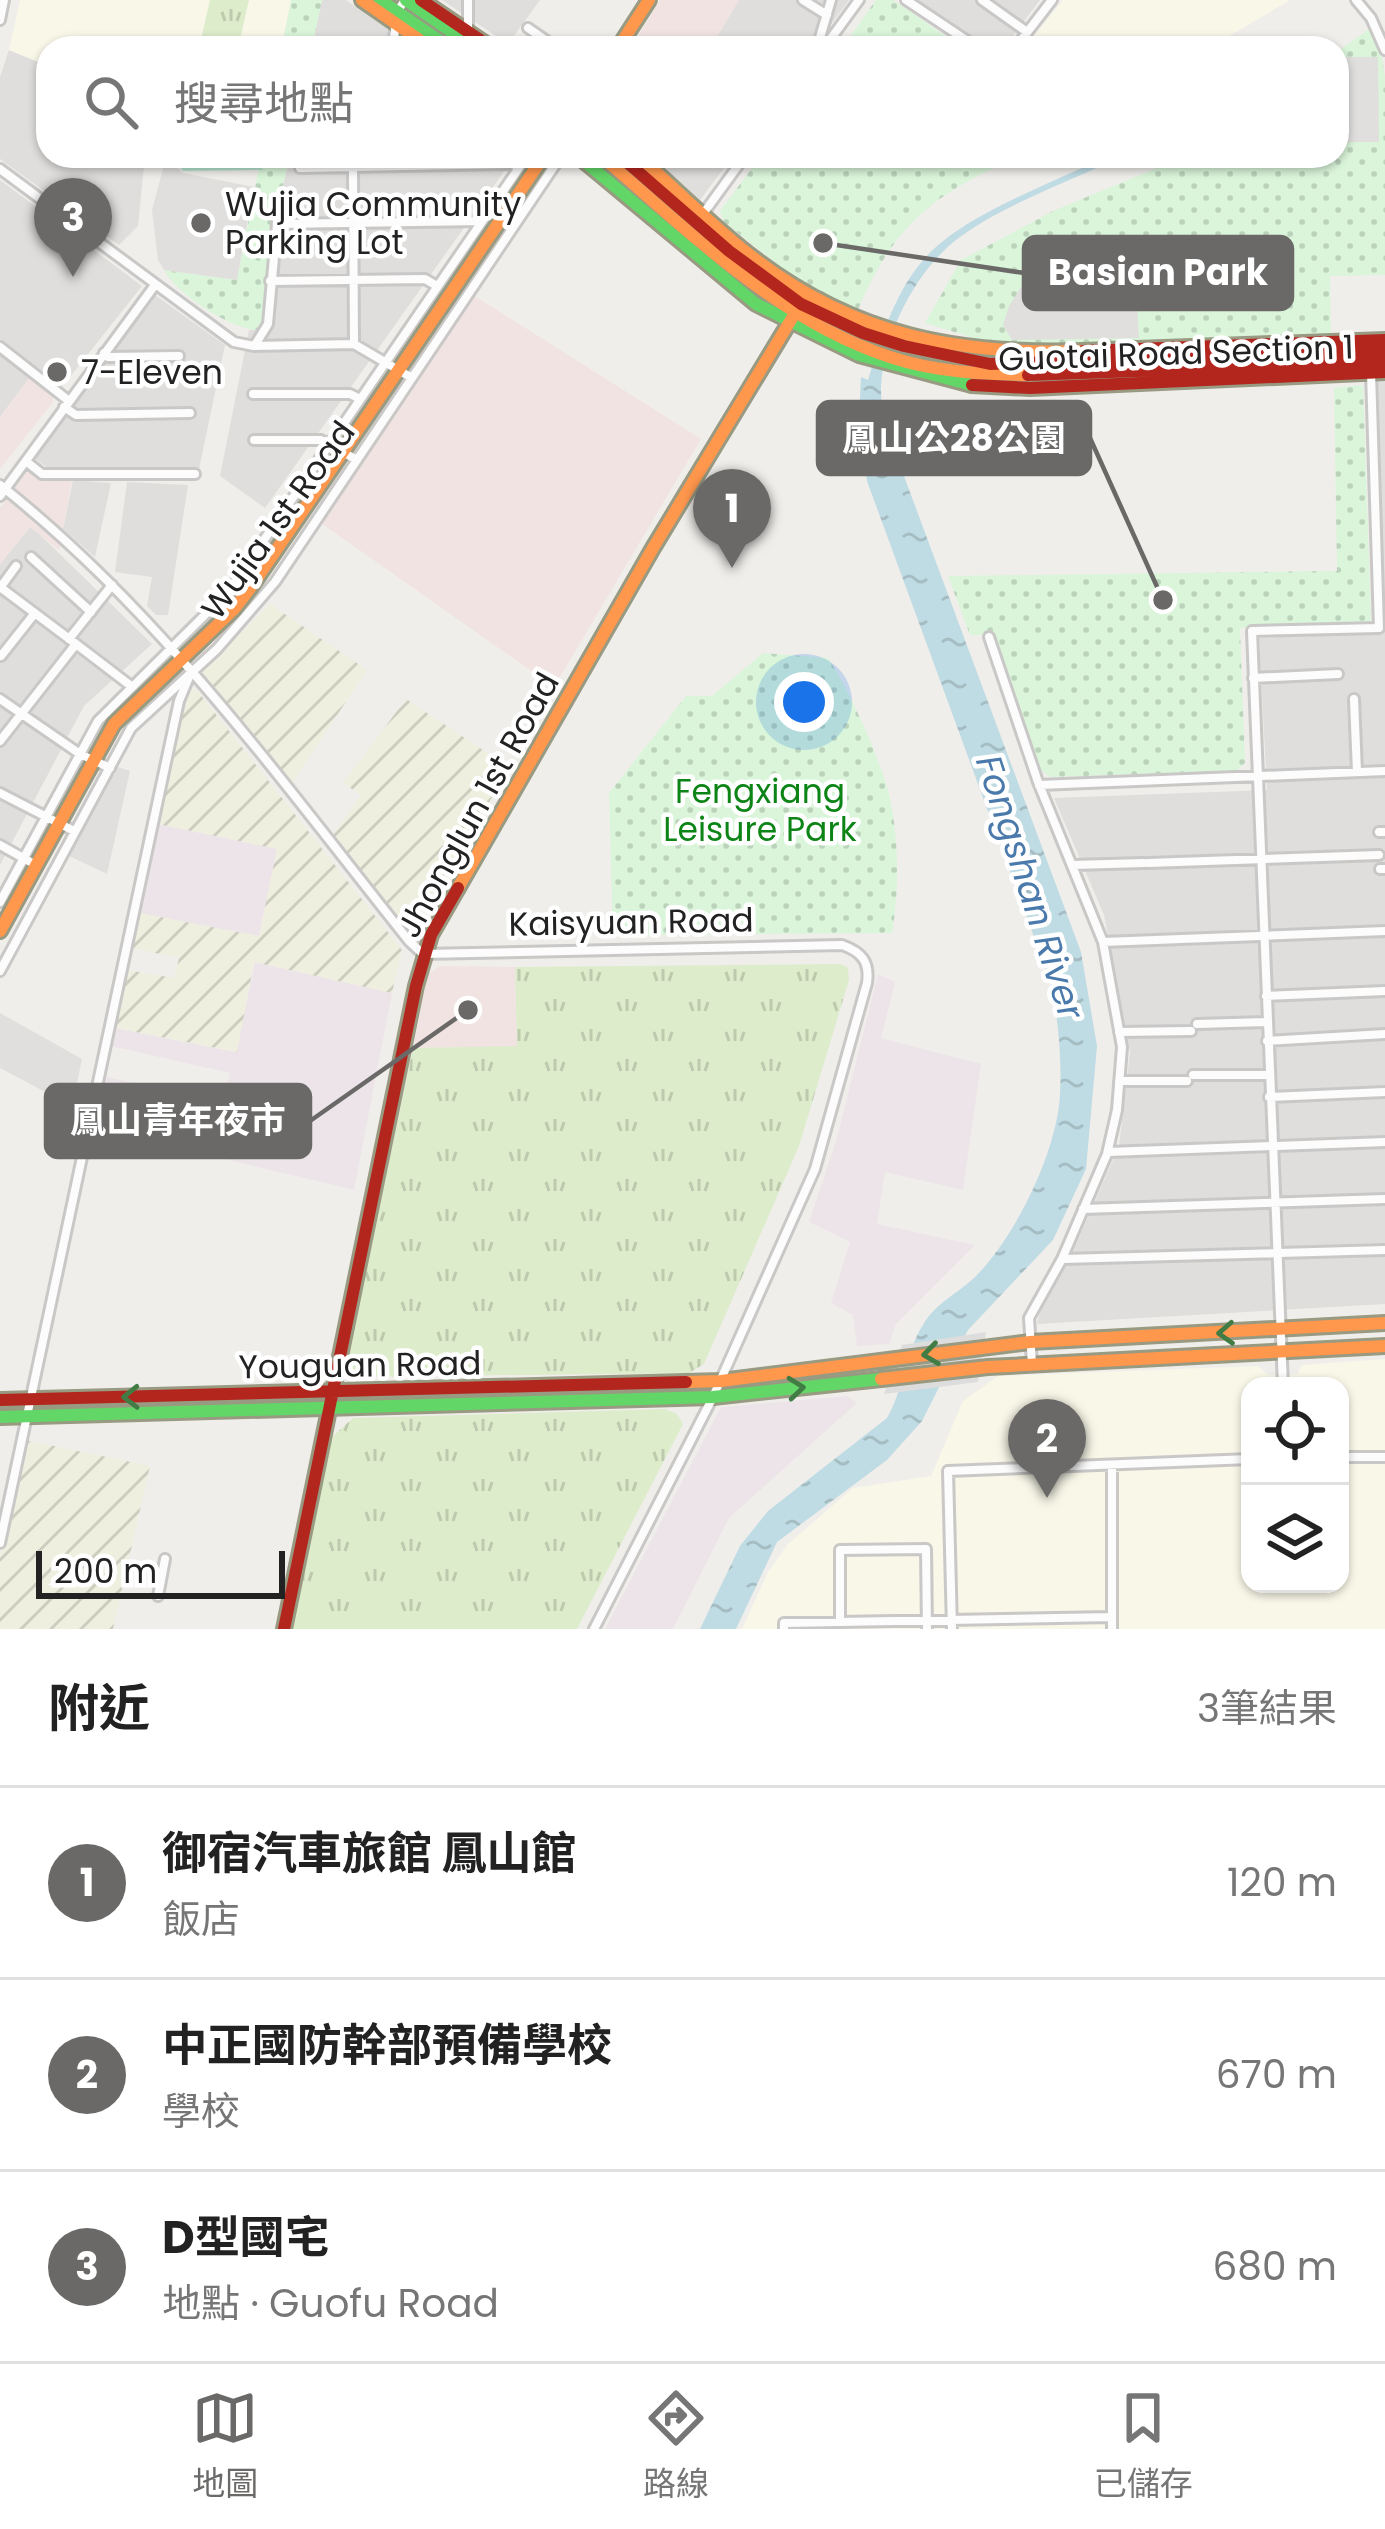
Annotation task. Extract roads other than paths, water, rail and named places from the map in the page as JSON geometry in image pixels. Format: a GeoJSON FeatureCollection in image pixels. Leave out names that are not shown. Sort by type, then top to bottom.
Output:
{"type":"FeatureCollection","features":[{"type":"Feature","properties":{"kind":"street"},"geometry":{"type":"LineString","coordinates":[[0,20],[4,0]]}},
{"type":"Feature","properties":{"kind":"street"},"geometry":{"type":"LineString","coordinates":[[362,0],[401,9],[435,36]]}},
{"type":"Feature","properties":{"kind":"street"},"geometry":{"type":"LineString","coordinates":[[380,0],[455,36]]}},
{"type":"Feature","properties":{"kind":"street"},"geometry":{"type":"LineString","coordinates":[[421,0],[461,36]]}},
{"type":"Feature","properties":{"kind":"street"},"geometry":{"type":"LineString","coordinates":[[468,0],[469,36]]}},
{"type":"Feature","properties":{"kind":"street"},"geometry":{"type":"LineString","coordinates":[[625,36],[649,0]]}},
{"type":"Feature","properties":{"kind":"street"},"geometry":{"type":"LineString","coordinates":[[803,0],[827,15]]}},
{"type":"Feature","properties":{"kind":"street"},"geometry":{"type":"LineString","coordinates":[[823,36],[831,0]]}},
{"type":"Feature","properties":{"kind":"street"},"geometry":{"type":"LineString","coordinates":[[830,36],[860,0]]}},
{"type":"Feature","properties":{"kind":"street"},"geometry":{"type":"LineString","coordinates":[[906,0],[960,36]]}},
{"type":"Feature","properties":{"kind":"street"},"geometry":{"type":"LineString","coordinates":[[982,0],[1027,32]]}},
{"type":"Feature","properties":{"kind":"street"},"geometry":{"type":"LineString","coordinates":[[1024,36],[1052,0]]}},
{"type":"Feature","properties":{"kind":"street"},"geometry":{"type":"LineString","coordinates":[[1356,0],[1377,29],[1385,50]]}},
{"type":"Feature","properties":{"kind":"street"},"geometry":{"type":"LineString","coordinates":[[401,9],[422,36]]}},
{"type":"Feature","properties":{"kind":"street"},"geometry":{"type":"LineString","coordinates":[[528,28],[539,36]]}},
{"type":"Feature","properties":{"kind":"street"},"geometry":{"type":"LineString","coordinates":[[300,168],[391,168]]}},
{"type":"Feature","properties":{"kind":"street"},"geometry":{"type":"LineString","coordinates":[[353,168],[354,344]]}},
{"type":"Feature","properties":{"kind":"street","name":"Wujia 1st Road"},"geometry":{"type":"LineString","coordinates":[[0,902],[86,757],[98,721],[130,686],[233,609],[342,452],[437,286],[518,168]]}},
{"type":"Feature","properties":{"kind":"street","name":"Wujia 1st Road"},"geometry":{"type":"LineString","coordinates":[[86,757],[229,591],[360,399],[392,365],[535,168]]}},
{"type":"Feature","properties":{"kind":"street","name":"Wujia 1st Road"},"geometry":{"type":"LineString","coordinates":[[0,971],[131,728],[245,619],[553,168]]}},
{"type":"Feature","properties":{"kind":"street"},"geometry":{"type":"LineString","coordinates":[[598,168],[694,226]]}},
{"type":"Feature","properties":{"kind":"street"},"geometry":{"type":"LineString","coordinates":[[617,168],[729,250],[798,309],[862,340],[904,353]]}},
{"type":"Feature","properties":{"kind":"street"},"geometry":{"type":"LineString","coordinates":[[633,168],[694,226]]}},
{"type":"Feature","properties":{"kind":"street"},"geometry":{"type":"LineString","coordinates":[[648,168],[756,304],[798,309],[862,340],[904,353]]}},
{"type":"Feature","properties":{"kind":"street"},"geometry":{"type":"LineString","coordinates":[[694,226],[736,168]]}},
{"type":"Feature","properties":{"kind":"street"},"geometry":{"type":"LineString","coordinates":[[0,169],[230,339],[254,346],[354,344],[412,377]]}},
{"type":"Feature","properties":{"kind":"street"},"geometry":{"type":"LineString","coordinates":[[254,346],[268,324],[277,224],[482,221]]}},
{"type":"Feature","properties":{"kind":"street"},"geometry":{"type":"LineString","coordinates":[[270,281],[425,279],[437,286]]}},
{"type":"Feature","properties":{"kind":"street"},"geometry":{"type":"LineString","coordinates":[[155,285],[2,490],[112,585],[177,653],[423,954]]}},
{"type":"Feature","properties":{"kind":"street","name":"Jhonglun 1st Road"},"geometry":{"type":"LineString","coordinates":[[284,1629],[423,954],[653,548],[798,309]]}},
{"type":"Feature","properties":{"kind":"street","name":"Guotai Road Section 1"},"geometry":{"type":"LineString","coordinates":[[904,353],[1385,340]]}},
{"type":"Feature","properties":{"kind":"street"},"geometry":{"type":"LineString","coordinates":[[0,347],[76,415],[190,413]]}},
{"type":"Feature","properties":{"kind":"street","name":"Guotai Road Section 1"},"geometry":{"type":"LineString","coordinates":[[904,353],[990,364],[1385,351]]}},
{"type":"Feature","properties":{"kind":"street"},"geometry":{"type":"LineString","coordinates":[[104,353],[108,357],[179,356]]}},
{"type":"Feature","properties":{"kind":"street","name":"Guotai Road Section 1"},"geometry":{"type":"LineString","coordinates":[[904,353],[992,377],[1385,362]]}},
{"type":"Feature","properties":{"kind":"street","name":"Guotai Road Section 1"},"geometry":{"type":"LineString","coordinates":[[904,353],[984,387],[1378,372]]}},
{"type":"Feature","properties":{"kind":"street"},"geometry":{"type":"LineString","coordinates":[[0,368],[10,355]]}},
{"type":"Feature","properties":{"kind":"street"},"geometry":{"type":"LineString","coordinates":[[1283,1377],[1252,632],[1379,628],[1378,372]]}},
{"type":"Feature","properties":{"kind":"street"},"geometry":{"type":"LineString","coordinates":[[253,394],[350,394],[360,399]]}},
{"type":"Feature","properties":{"kind":"street"},"geometry":{"type":"LineString","coordinates":[[254,440],[321,440],[357,460]]}},
{"type":"Feature","properties":{"kind":"street"},"geometry":{"type":"LineString","coordinates":[[27,462],[42,474],[195,474]]}},
{"type":"Feature","properties":{"kind":"street"},"geometry":{"type":"LineString","coordinates":[[266,536],[294,553]]}},
{"type":"Feature","properties":{"kind":"street"},"geometry":{"type":"LineString","coordinates":[[31,557],[91,612]]}},
{"type":"Feature","properties":{"kind":"street"},"geometry":{"type":"LineString","coordinates":[[16,566],[0,587],[130,686]]}},
{"type":"Feature","properties":{"kind":"street"},"geometry":{"type":"LineString","coordinates":[[0,741],[112,585]]}},
{"type":"Feature","properties":{"kind":"street"},"geometry":{"type":"LineString","coordinates":[[1,656],[34,613]]}},
{"type":"Feature","properties":{"kind":"street"},"geometry":{"type":"LineString","coordinates":[[989,637],[1039,785],[1103,942],[1120,1032],[1120,1082],[1108,1152],[1062,1258],[1029,1318],[1032,1364]]}},
{"type":"Feature","properties":{"kind":"street"},"geometry":{"type":"LineString","coordinates":[[0,1543],[179,701],[192,670]]}},
{"type":"Feature","properties":{"kind":"street"},"geometry":{"type":"LineString","coordinates":[[1253,679],[1338,674]]}},
{"type":"Feature","properties":{"kind":"street"},"geometry":{"type":"LineString","coordinates":[[0,699],[110,768]]}},
{"type":"Feature","properties":{"kind":"street"},"geometry":{"type":"LineString","coordinates":[[1354,699],[1357,772]]}},
{"type":"Feature","properties":{"kind":"street"},"geometry":{"type":"LineString","coordinates":[[1039,785],[1385,771]]}},
{"type":"Feature","properties":{"kind":"street"},"geometry":{"type":"LineString","coordinates":[[0,793],[74,831]]}},
{"type":"Feature","properties":{"kind":"street"},"geometry":{"type":"LineString","coordinates":[[0,845],[28,861]]}},
{"type":"Feature","properties":{"kind":"street"},"geometry":{"type":"LineString","coordinates":[[1072,865],[1379,855]]}},
{"type":"Feature","properties":{"kind":"street","name":"Wujia 1st Road"},"geometry":{"type":"LineString","coordinates":[[0,931],[28,861]]}},
{"type":"Feature","properties":{"kind":"street"},"geometry":{"type":"LineString","coordinates":[[1103,942],[1385,931]]}},
{"type":"Feature","properties":{"kind":"street","name":"Kaisyuan Road"},"geometry":{"type":"LineString","coordinates":[[423,954],[842,945],[864,958],[869,968],[867,983],[815,1169],[721,1382]]}},
{"type":"Feature","properties":{"kind":"street"},"geometry":{"type":"LineString","coordinates":[[1266,996],[1385,991]]}},
{"type":"Feature","properties":{"kind":"street"},"geometry":{"type":"LineString","coordinates":[[1120,1032],[1266,1022]]}},
{"type":"Feature","properties":{"kind":"street"},"geometry":{"type":"LineString","coordinates":[[1267,1041],[1385,1034]]}},
{"type":"Feature","properties":{"kind":"street"},"geometry":{"type":"LineString","coordinates":[[1120,1082],[1268,1075]]}},
{"type":"Feature","properties":{"kind":"street"},"geometry":{"type":"LineString","coordinates":[[1269,1097],[1385,1092]]}},
{"type":"Feature","properties":{"kind":"street"},"geometry":{"type":"LineString","coordinates":[[1108,1152],[1385,1142]]}},
{"type":"Feature","properties":{"kind":"street"},"geometry":{"type":"LineString","coordinates":[[1083,1209],[1385,1198]]}},
{"type":"Feature","properties":{"kind":"street"},"geometry":{"type":"LineString","coordinates":[[1062,1258],[1385,1250]]}},
{"type":"Feature","properties":{"kind":"street"},"geometry":{"type":"LineString","coordinates":[[594,1629],[721,1382],[1030,1342],[1385,1323]]}},
{"type":"Feature","properties":{"kind":"street"},"geometry":{"type":"LineString","coordinates":[[713,1397],[988,1367],[1385,1346]]}},
{"type":"Feature","properties":{"kind":"street","name":"Youguan Road"},"geometry":{"type":"LineString","coordinates":[[0,1417],[721,1382]]}},
{"type":"Feature","properties":{"kind":"street","name":"Youguan Road"},"geometry":{"type":"LineString","coordinates":[[0,1400],[713,1397]]}},
{"type":"Feature","properties":{"kind":"street"},"geometry":{"type":"LineString","coordinates":[[1349,1457],[1385,1457]]}},
{"type":"Feature","properties":{"kind":"street"},"geometry":{"type":"LineString","coordinates":[[952,1624],[948,1471],[1241,1460]]}},
{"type":"Feature","properties":{"kind":"street"},"geometry":{"type":"LineString","coordinates":[[1112,1465],[1112,1629]]}},
{"type":"Feature","properties":{"kind":"street"},"geometry":{"type":"LineString","coordinates":[[840,1622],[840,1550],[926,1549],[927,1624]]}},
{"type":"Feature","properties":{"kind":"street"},"geometry":{"type":"LineString","coordinates":[[158,1596],[165,1559]]}},
{"type":"Feature","properties":{"kind":"street"},"geometry":{"type":"LineString","coordinates":[[784,1629],[784,1623],[1112,1618]]}},
{"type":"Feature","properties":{"kind":"water","name":"Fongshan River"},"geometry":{"type":"Polygon","coordinates":[[[1081,168],[1096,168],[994,216],[941,253],[904,306],[888,347],[881,387],[898,460],[1081,952],[1097,1046],[1086,1169],[1053,1240],[968,1330],[922,1421],[887,1460],[777,1542],[736,1629],[700,1629],[740,1546],[768,1511],[887,1418],[928,1317],[976,1276],[1019,1216],[1043,1166],[1057,1117],[1059,1040],[1052,986],[867,481],[859,418],[861,377],[868,380],[904,287],[942,242],[999,206],[1081,168]]]}},
{"type":"Feature","properties":{"kind":"place","name":"Wujia Community Parking Lot"},"geometry":{"type":"Point","coordinates":[201,223]}},
{"type":"Feature","properties":{"kind":"place","name":"Basian Park"},"geometry":{"type":"Point","coordinates":[823,243]}},
{"type":"Feature","properties":{"kind":"place","name":"D型國宅"},"geometry":{"type":"Point","coordinates":[73,277]}},
{"type":"Feature","properties":{"kind":"place","name":"7-Eleven"},"geometry":{"type":"Point","coordinates":[57,372]}},
{"type":"Feature","properties":{"kind":"place","name":"御宿汽車旅館 鳳山館"},"geometry":{"type":"Point","coordinates":[732,568]}},
{"type":"Feature","properties":{"kind":"place","name":"鳳山公28公園"},"geometry":{"type":"Point","coordinates":[1163,600]}},
{"type":"Feature","properties":{"kind":"place","name":"鳳山青年夜市"},"geometry":{"type":"Point","coordinates":[468,1010]}},
{"type":"Feature","properties":{"kind":"place","name":"中正國防幹部預備學校"},"geometry":{"type":"Point","coordinates":[1047,1498]}},
{"type":"Feature","properties":{"kind":"park label","name":"Fengxiang Leisure Park"},"geometry":{"type":"Point","coordinates":[760,810]}}]}
